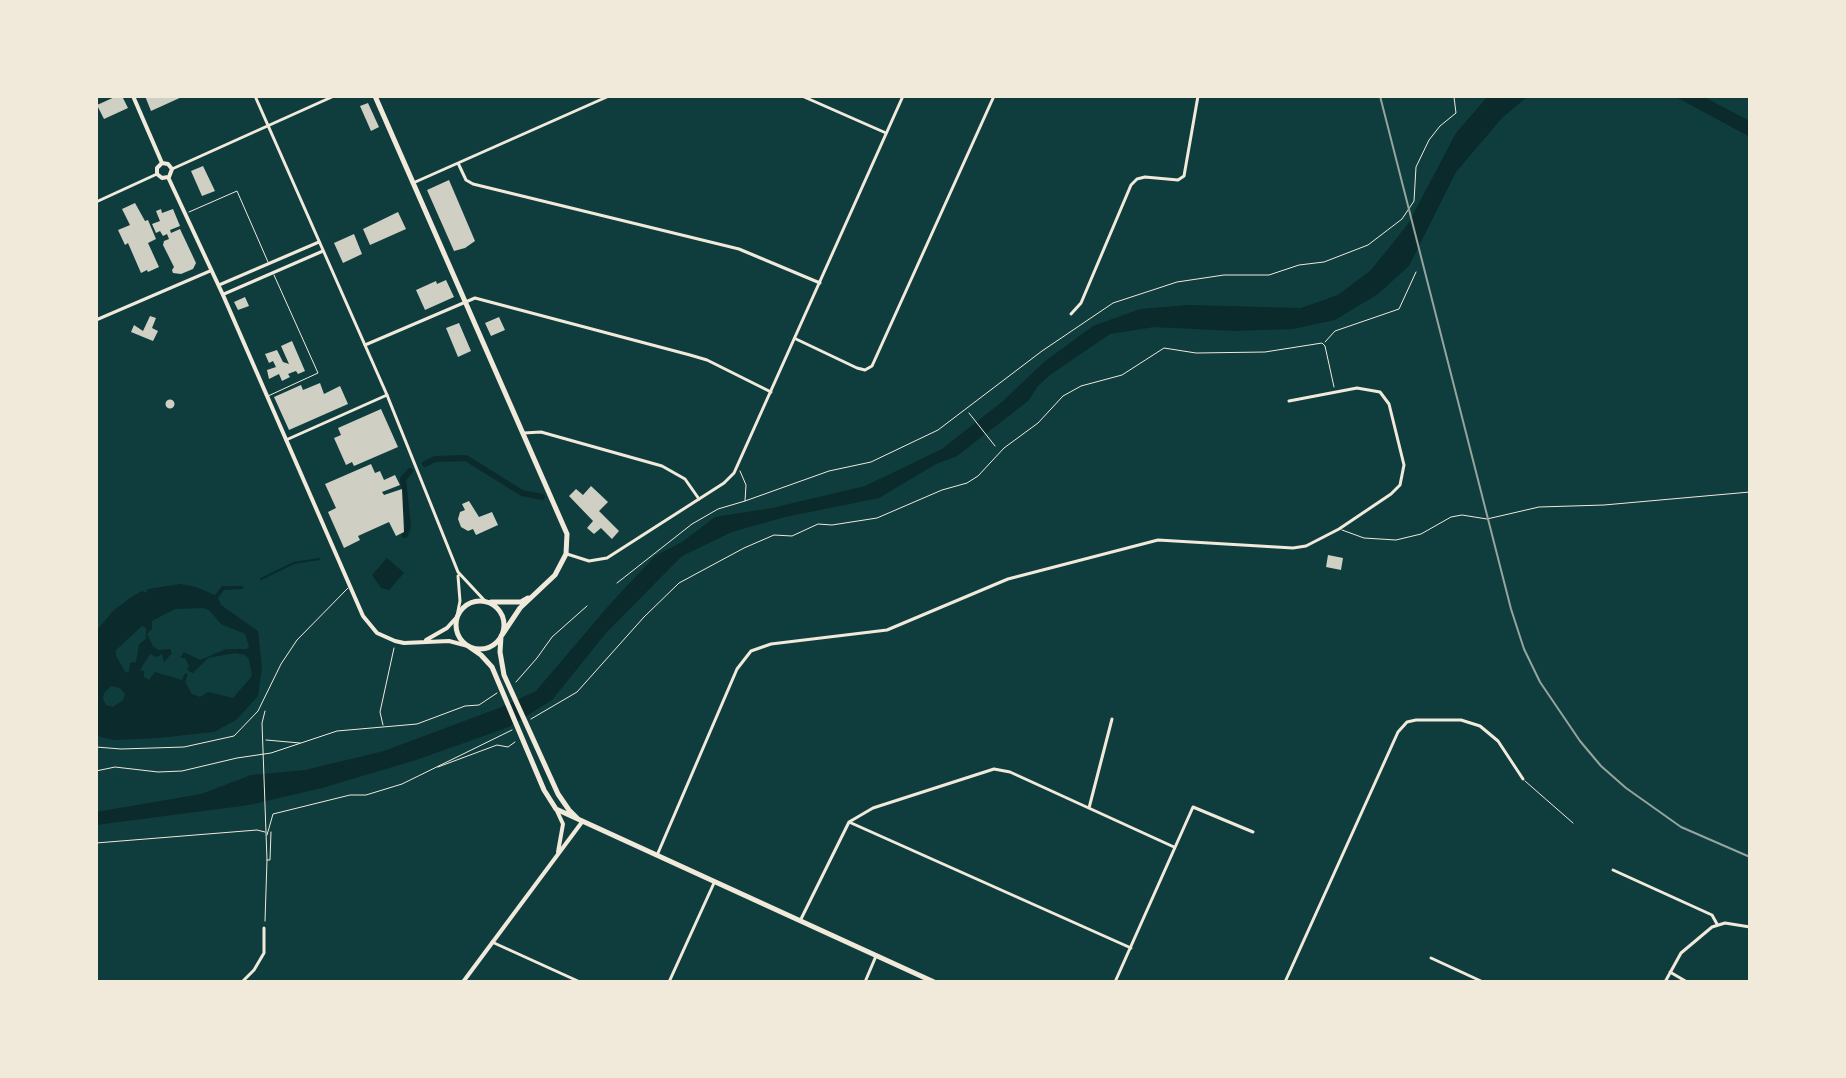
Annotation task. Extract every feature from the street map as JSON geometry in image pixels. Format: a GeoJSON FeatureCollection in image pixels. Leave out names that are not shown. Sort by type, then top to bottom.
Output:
{"type":"FeatureCollection","features":[{"type":"Feature","properties":{"kind":"highway"},"geometry":{"type":"LineString","coordinates":[[375,96],[567,534],[566,554],[555,575],[520,608],[502,635],[491,647],[468,646]]}},
{"type":"Feature","properties":{"kind":"highway"},"geometry":{"type":"LineString","coordinates":[[537,595],[521,602],[466,605],[457,617],[456,630],[468,646],[488,661],[549,801],[556,809],[934,982]]}},
{"type":"Feature","properties":{"kind":"highway"},"geometry":{"type":"LineString","coordinates":[[486,602],[495,606],[504,625],[500,652],[504,675],[558,794],[582,822]]}},
{"type":"Feature","properties":{"kind":"main road"},"geometry":{"type":"LineString","coordinates":[[133,96],[162,163]]}},
{"type":"Feature","properties":{"kind":"main road"},"geometry":{"type":"LineString","coordinates":[[162,163],[172,169],[168,177]]}},
{"type":"Feature","properties":{"kind":"main road"},"geometry":{"type":"LineString","coordinates":[[162,163],[157,168],[157,174],[162,178],[168,177]]}},
{"type":"Feature","properties":{"kind":"main road"},"geometry":{"type":"LineString","coordinates":[[168,177],[219,285],[348,588],[370,626],[395,641],[449,641],[468,646]]}},
{"type":"Feature","properties":{"kind":"main road"},"geometry":{"type":"LineString","coordinates":[[424,642],[447,628],[457,617]]}},
{"type":"Feature","properties":{"kind":"main road"},"geometry":{"type":"LineString","coordinates":[[556,809],[563,824],[557,855]]}},
{"type":"Feature","properties":{"kind":"main road"},"geometry":{"type":"LineString","coordinates":[[463,982],[582,822]]}},
{"type":"Feature","properties":{"kind":"street"},"geometry":{"type":"LineString","coordinates":[[255,96],[387,395],[458,572],[460,601],[457,617]]}},
{"type":"Feature","properties":{"kind":"street"},"geometry":{"type":"LineString","coordinates":[[172,169],[334,96]]}},
{"type":"Feature","properties":{"kind":"street"},"geometry":{"type":"LineString","coordinates":[[413,183],[609,96]]}},
{"type":"Feature","properties":{"kind":"street"},"geometry":{"type":"LineString","coordinates":[[802,96],[887,133]]}},
{"type":"Feature","properties":{"kind":"street"},"geometry":{"type":"LineString","coordinates":[[566,554],[589,561],[607,558],[724,483],[738,466],[903,96]]}},
{"type":"Feature","properties":{"kind":"street"},"geometry":{"type":"LineString","coordinates":[[796,339],[857,368],[865,370],[872,366],[994,96]]}},
{"type":"Feature","properties":{"kind":"street"},"geometry":{"type":"LineString","coordinates":[[1071,314],[1081,303],[1131,185],[1145,177],[1178,180],[1184,176],[1198,96]]}},
{"type":"Feature","properties":{"kind":"street"},"geometry":{"type":"LineString","coordinates":[[458,163],[466,180],[473,184],[739,249],[820,283]]}},
{"type":"Feature","properties":{"kind":"street"},"geometry":{"type":"LineString","coordinates":[[96,202],[157,174]]}},
{"type":"Feature","properties":{"kind":"street"},"geometry":{"type":"LineString","coordinates":[[219,285],[319,242]]}},
{"type":"Feature","properties":{"kind":"street"},"geometry":{"type":"LineString","coordinates":[[223,295],[323,251]]}},
{"type":"Feature","properties":{"kind":"street"},"geometry":{"type":"LineString","coordinates":[[96,320],[212,270]]}},
{"type":"Feature","properties":{"kind":"street"},"geometry":{"type":"LineString","coordinates":[[365,345],[475,298],[707,360],[771,392]]}},
{"type":"Feature","properties":{"kind":"street"},"geometry":{"type":"LineString","coordinates":[[657,857],[737,669],[751,651],[771,644],[887,630],[1008,579],[1149,541],[1184,540],[1293,548],[1314,543],[1391,494],[1404,477],[1404,465],[1386,398],[1380,392],[1368,388],[1289,401]]}},
{"type":"Feature","properties":{"kind":"street"},"geometry":{"type":"LineString","coordinates":[[286,440],[387,395]]}},
{"type":"Feature","properties":{"kind":"street"},"geometry":{"type":"LineString","coordinates":[[524,433],[541,432],[662,466],[685,479],[699,499]]}},
{"type":"Feature","properties":{"kind":"street"},"geometry":{"type":"LineString","coordinates":[[458,572],[486,602]]}},
{"type":"Feature","properties":{"kind":"street"},"geometry":{"type":"LineString","coordinates":[[1089,808],[1112,719]]}},
{"type":"Feature","properties":{"kind":"street"},"geometry":{"type":"LineString","coordinates":[[1285,982],[1398,732],[1407,722],[1461,720],[1480,726],[1498,741],[1523,779]]}},
{"type":"Feature","properties":{"kind":"street"},"geometry":{"type":"LineString","coordinates":[[800,921],[849,822],[873,808],[994,769],[1010,772],[1174,847]]}},
{"type":"Feature","properties":{"kind":"street"},"geometry":{"type":"LineString","coordinates":[[1115,982],[1193,807],[1253,832]]}},
{"type":"Feature","properties":{"kind":"street"},"geometry":{"type":"LineString","coordinates":[[849,822],[1131,948]]}},
{"type":"Feature","properties":{"kind":"street"},"geometry":{"type":"LineString","coordinates":[[1613,870],[1712,915],[1717,924]]}},
{"type":"Feature","properties":{"kind":"street"},"geometry":{"type":"LineString","coordinates":[[669,982],[714,883]]}},
{"type":"Feature","properties":{"kind":"street"},"geometry":{"type":"LineString","coordinates":[[1665,982],[1681,953],[1717,924],[1750,927]]}},
{"type":"Feature","properties":{"kind":"street"},"geometry":{"type":"LineString","coordinates":[[242,982],[264,953],[264,928]]}},
{"type":"Feature","properties":{"kind":"street"},"geometry":{"type":"LineString","coordinates":[[492,942],[580,982]]}},
{"type":"Feature","properties":{"kind":"street"},"geometry":{"type":"LineString","coordinates":[[865,982],[876,956]]}},
{"type":"Feature","properties":{"kind":"street"},"geometry":{"type":"LineString","coordinates":[[1431,958],[1483,982]]}},
{"type":"Feature","properties":{"kind":"street"},"geometry":{"type":"LineString","coordinates":[[1670,972],[1687,982]]}},
{"type":"Feature","properties":{"kind":"lane"},"geometry":{"type":"LineString","coordinates":[[186,213],[237,191],[318,373],[267,396]]}},
{"type":"Feature","properties":{"kind":"lane"},"geometry":{"type":"LineString","coordinates":[[1339,529],[1364,538],[1396,540],[1421,534],[1451,517],[1462,515],[1487,519],[1539,507],[1604,505],[1750,492]]}},
{"type":"Feature","properties":{"kind":"lane"},"geometry":{"type":"LineString","coordinates":[[96,747],[184,747],[234,736],[261,706],[289,651],[348,588]]}},
{"type":"Feature","properties":{"kind":"lane"},"geometry":{"type":"LineString","coordinates":[[1523,779],[1573,823]]}},
{"type":"Feature","properties":{"kind":"path"},"geometry":{"type":"LineString","coordinates":[[617,583],[692,524],[718,509],[829,471],[871,462],[938,430],[1042,351],[1113,303],[1177,282],[1224,275],[1269,275],[1299,265],[1324,262],[1368,245],[1402,219],[1414,201],[1416,167],[1429,140],[1456,113],[1454,97]]}},
{"type":"Feature","properties":{"kind":"path"},"geometry":{"type":"LineString","coordinates":[[530,719],[577,692],[679,583],[744,548],[774,535],[792,536],[818,524],[832,525],[877,518],[942,490],[967,483],[1072,390],[1122,375],[1168,347],[1206,353],[1235,350],[1265,352],[1324,344],[1335,331],[1399,309],[1416,272]]}},
{"type":"Feature","properties":{"kind":"path"},"geometry":{"type":"LineString","coordinates":[[1324,344],[1336,393]]}},
{"type":"Feature","properties":{"kind":"path"},"geometry":{"type":"LineString","coordinates":[[969,413],[995,446]]}},
{"type":"Feature","properties":{"kind":"path"},"geometry":{"type":"LineString","coordinates":[[738,466],[746,485],[745,501]]}},
{"type":"Feature","properties":{"kind":"path"},"geometry":{"type":"LineString","coordinates":[[512,684],[519,680],[552,637],[587,606]]}},
{"type":"Feature","properties":{"kind":"path"},"geometry":{"type":"LineString","coordinates":[[383,726],[380,712],[395,641]]}},
{"type":"Feature","properties":{"kind":"path"},"geometry":{"type":"LineString","coordinates":[[96,771],[115,767],[158,772],[182,771],[303,744],[337,731],[417,724],[465,706],[479,705],[505,689]]}},
{"type":"Feature","properties":{"kind":"path"},"geometry":{"type":"LineString","coordinates":[[261,706],[266,714],[262,723],[267,835],[264,928]]}},
{"type":"Feature","properties":{"kind":"path"},"geometry":{"type":"LineString","coordinates":[[267,860],[270,860],[273,814],[350,795],[366,795],[402,784],[510,732]]}},
{"type":"Feature","properties":{"kind":"path"},"geometry":{"type":"LineString","coordinates":[[436,767],[497,745],[508,747],[521,738]]}},
{"type":"Feature","properties":{"kind":"path"},"geometry":{"type":"LineString","coordinates":[[263,740],[303,744]]}},
{"type":"Feature","properties":{"kind":"path"},"geometry":{"type":"LineString","coordinates":[[267,835],[271,829]]}},
{"type":"Feature","properties":{"kind":"path"},"geometry":{"type":"LineString","coordinates":[[96,843],[257,830],[267,835]]}},
{"type":"Feature","properties":{"kind":"water"},"geometry":{"type":"Polygon","coordinates":[[[1488,96],[1528,96],[1502,118],[1456,172],[1409,266],[1378,294],[1335,320],[1293,329],[1235,331],[1154,327],[1110,334],[1050,375],[1028,401],[957,456],[936,464],[879,498],[785,517],[732,532],[682,556],[606,633],[552,700],[509,727],[416,760],[322,788],[249,805],[96,825],[96,812],[201,794],[251,775],[305,770],[384,751],[536,691],[655,556],[682,542],[715,517],[772,508],[865,486],[942,449],[1003,401],[1044,362],[1093,326],[1140,309],[1188,305],[1301,308],[1338,295],[1371,270],[1408,224],[1456,133],[1488,96]]]}},
{"type":"Feature","properties":{"kind":"water"},"geometry":{"type":"Polygon","coordinates":[[[1674,96],[1702,96],[1750,121],[1750,137],[1674,96]]]}},
{"type":"Feature","properties":{"kind":"water"},"geometry":{"type":"Polygon","coordinates":[[[387,558],[404,573],[389,590],[381,588],[372,575],[387,558]]]}},
{"type":"Feature","properties":{"kind":"water"},"geometry":{"type":"Polygon","coordinates":[[[180,584],[215,595],[222,586],[243,586],[243,589],[224,590],[218,598],[221,605],[258,631],[262,668],[258,696],[236,720],[214,732],[158,738],[115,740],[96,733],[96,631],[114,610],[148,589],[180,584]],[[175,609],[152,621],[152,629],[147,634],[153,646],[158,650],[170,649],[172,653],[164,662],[162,654],[157,657],[150,654],[140,670],[144,671],[144,677],[149,680],[155,672],[182,680],[185,673],[188,674],[185,682],[192,694],[200,697],[208,692],[233,698],[252,676],[249,659],[245,655],[235,653],[208,658],[193,673],[187,670],[189,666],[185,658],[180,658],[184,652],[200,660],[226,649],[247,649],[245,634],[221,624],[209,610],[175,609]],[[142,626],[116,650],[126,673],[130,663],[136,662],[139,644],[146,639],[146,628],[142,626]],[[111,686],[104,693],[106,705],[113,707],[123,700],[125,694],[120,688],[111,686]]]}},
{"type":"Feature","properties":{"kind":"building"},"geometry":{"type":"Polygon","coordinates":[[[122,96],[128,108],[104,119],[97,105],[122,96]]]}},
{"type":"Feature","properties":{"kind":"building"},"geometry":{"type":"Polygon","coordinates":[[[145,96],[184,96],[151,111],[145,96]]]}},
{"type":"Feature","properties":{"kind":"building"},"geometry":{"type":"Polygon","coordinates":[[[368,103],[379,127],[371,131],[360,106],[368,103]]]}},
{"type":"Feature","properties":{"kind":"building"},"geometry":{"type":"Polygon","coordinates":[[[203,166],[215,191],[202,196],[191,171],[203,166]]]}},
{"type":"Feature","properties":{"kind":"building"},"geometry":{"type":"Polygon","coordinates":[[[449,180],[475,241],[454,251],[427,190],[449,180]]]}},
{"type":"Feature","properties":{"kind":"building"},"geometry":{"type":"Polygon","coordinates":[[[135,203],[145,221],[148,220],[156,239],[148,243],[159,267],[141,273],[128,243],[125,245],[118,230],[130,225],[122,209],[135,203]]]}},
{"type":"Feature","properties":{"kind":"building"},"geometry":{"type":"Polygon","coordinates":[[[161,209],[162,213],[173,209],[180,226],[170,230],[171,233],[180,229],[196,263],[193,269],[181,274],[173,273],[174,267],[163,245],[169,239],[167,234],[156,233],[152,224],[160,221],[156,211],[161,209]]]}},
{"type":"Feature","properties":{"kind":"building"},"geometry":{"type":"Polygon","coordinates":[[[398,212],[406,229],[370,245],[363,229],[398,212]]]}},
{"type":"Feature","properties":{"kind":"building"},"geometry":{"type":"Polygon","coordinates":[[[354,234],[362,254],[343,263],[334,243],[354,234]]]}},
{"type":"Feature","properties":{"kind":"building"},"geometry":{"type":"Polygon","coordinates":[[[446,280],[454,297],[425,310],[416,290],[446,280]]]}},
{"type":"Feature","properties":{"kind":"building"},"geometry":{"type":"Polygon","coordinates":[[[245,297],[249,306],[238,310],[234,302],[245,297]]]}},
{"type":"Feature","properties":{"kind":"building"},"geometry":{"type":"Polygon","coordinates":[[[150,316],[156,318],[152,328],[158,331],[153,341],[131,332],[134,325],[143,331],[150,316]]]}},
{"type":"Feature","properties":{"kind":"building"},"geometry":{"type":"Polygon","coordinates":[[[499,317],[505,330],[491,336],[485,323],[499,317]]]}},
{"type":"Feature","properties":{"kind":"building"},"geometry":{"type":"Polygon","coordinates":[[[459,323],[471,351],[458,357],[446,328],[459,323]]]}},
{"type":"Feature","properties":{"kind":"building"},"geometry":{"type":"Polygon","coordinates":[[[292,341],[305,371],[288,374],[290,377],[282,381],[279,374],[269,379],[267,370],[276,367],[273,361],[269,363],[265,354],[277,350],[283,362],[289,364],[281,346],[292,341]]]}},
{"type":"Feature","properties":{"kind":"building"},"geometry":{"type":"Polygon","coordinates":[[[320,383],[324,394],[340,386],[348,404],[289,430],[274,397],[301,385],[303,390],[320,383]]]}},
{"type":"Feature","properties":{"kind":"building"},"geometry":{"type":"Polygon","coordinates":[[[170,400],[174,404],[170,408],[166,404],[170,400]]]}},
{"type":"Feature","properties":{"kind":"building"},"geometry":{"type":"Polygon","coordinates":[[[381,409],[398,447],[354,466],[352,462],[346,465],[334,438],[341,435],[338,428],[381,409]]]}},
{"type":"Feature","properties":{"kind":"building"},"geometry":{"type":"Polygon","coordinates":[[[371,464],[375,473],[380,471],[384,480],[395,475],[400,485],[382,492],[384,495],[402,489],[404,532],[396,536],[389,522],[358,536],[360,540],[344,548],[328,512],[336,508],[325,484],[371,464]]]}},
{"type":"Feature","properties":{"kind":"building"},"geometry":{"type":"Polygon","coordinates":[[[591,486],[608,502],[599,511],[619,531],[612,539],[601,528],[594,534],[587,528],[593,521],[569,496],[576,489],[583,495],[591,486]]]}},
{"type":"Feature","properties":{"kind":"building"},"geometry":{"type":"Polygon","coordinates":[[[469,501],[479,517],[492,512],[498,525],[476,535],[473,529],[468,531],[461,527],[458,519],[460,512],[465,510],[462,504],[469,501]]]}},
{"type":"Feature","properties":{"kind":"building"},"geometry":{"type":"Polygon","coordinates":[[[1328,555],[1343,558],[1341,570],[1326,567],[1328,555]]]}},
{"type":"Feature","properties":{"kind":"waterway"},"geometry":{"type":"LineString","coordinates":[[425,464],[435,459],[466,458],[522,493],[542,497]]}},
{"type":"Feature","properties":{"kind":"waterway"},"geometry":{"type":"LineString","coordinates":[[405,535],[408,526],[403,479],[410,471]]}},
{"type":"Feature","properties":{"kind":"waterway"},"geometry":{"type":"LineString","coordinates":[[261,579],[294,563],[319,559]]}},
{"type":"Feature","properties":{"kind":"railway"},"geometry":{"type":"LineString","coordinates":[[1380,96],[1511,609],[1524,649],[1540,682],[1580,741],[1601,766],[1626,788],[1681,827],[1750,857]]}}]}
